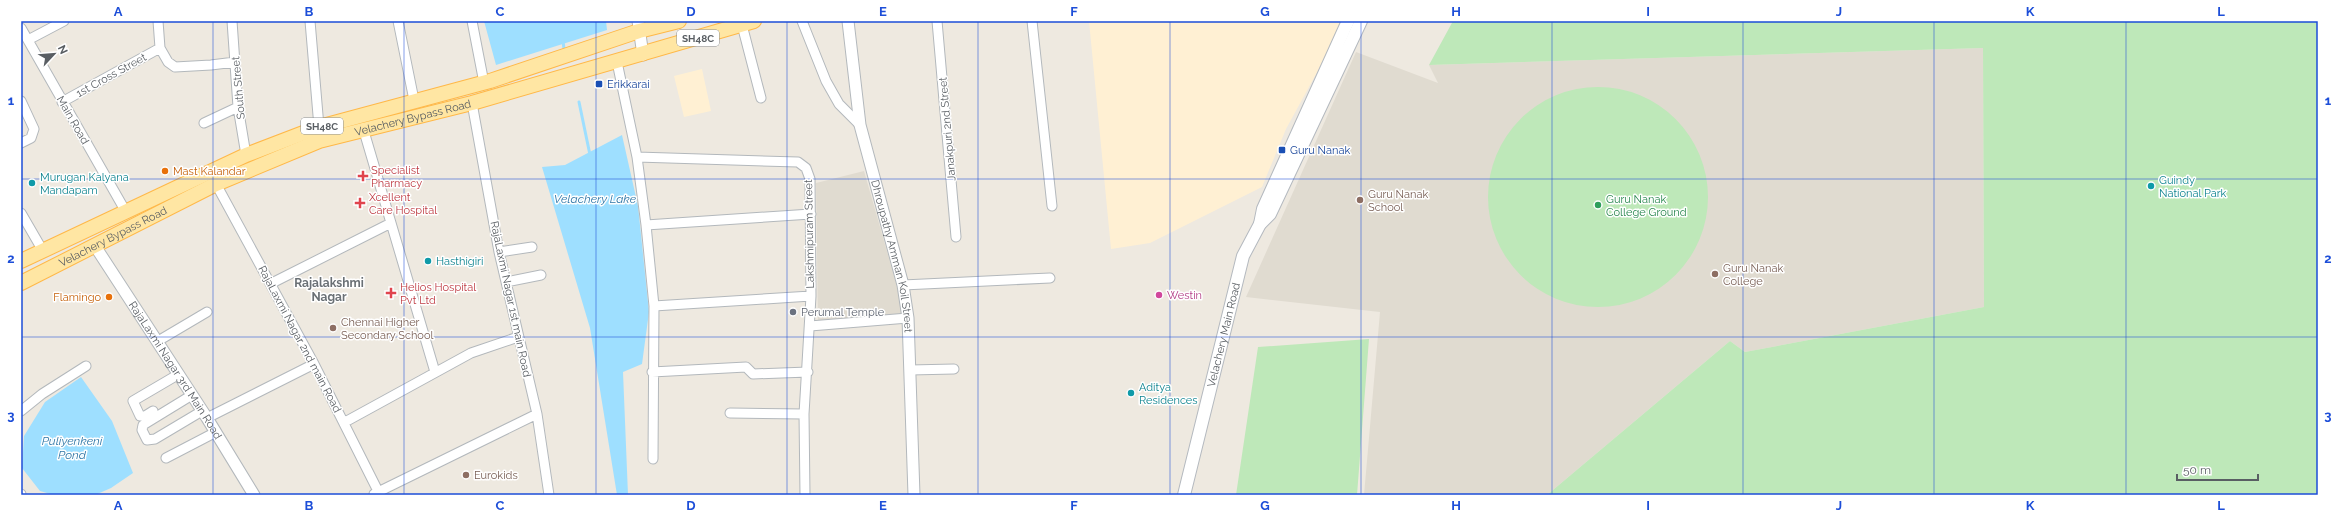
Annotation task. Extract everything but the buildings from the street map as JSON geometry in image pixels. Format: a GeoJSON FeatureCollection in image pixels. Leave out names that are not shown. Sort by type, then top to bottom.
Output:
{"type":"FeatureCollection","features":[{"type":"Feature","properties":{"kind":"main road","name":"Velachery Bypass Road"},"geometry":{"type":"LineString","coordinates":[[21,261],[246,155],[319,127],[414,100],[484,83],[638,26],[679,21]]}},
{"type":"Feature","properties":{"kind":"main road","name":"Velachery Main Road"},"geometry":{"type":"LineString","coordinates":[[1184,495],[1243,256],[1260,224],[1263,209],[1348,21]]}},
{"type":"Feature","properties":{"kind":"main road","name":"Velachery Main Road"},"geometry":{"type":"LineString","coordinates":[[1260,224],[1270,214],[1361,21]]}},
{"type":"Feature","properties":{"kind":"main road","name":"Velachery Bypass Road"},"geometry":{"type":"LineString","coordinates":[[21,283],[216,184],[319,141],[364,128],[472,103],[642,55],[748,23]]}},
{"type":"Feature","properties":{"kind":"street"},"geometry":{"type":"LineString","coordinates":[[28,40],[64,21]]}},
{"type":"Feature","properties":{"kind":"street"},"geometry":{"type":"LineString","coordinates":[[158,21],[160,48],[168,62],[175,67],[211,66],[235,62]]}},
{"type":"Feature","properties":{"kind":"street","name":"South Street"},"geometry":{"type":"LineString","coordinates":[[232,21],[238,107],[246,155]]}},
{"type":"Feature","properties":{"kind":"street"},"geometry":{"type":"LineString","coordinates":[[310,21],[319,127]]}},
{"type":"Feature","properties":{"kind":"street"},"geometry":{"type":"LineString","coordinates":[[398,21],[414,100]]}},
{"type":"Feature","properties":{"kind":"street"},"geometry":{"type":"LineString","coordinates":[[472,21],[484,83]]}},
{"type":"Feature","properties":{"kind":"street"},"geometry":{"type":"LineString","coordinates":[[802,21],[826,81],[838,104],[860,125]]}},
{"type":"Feature","properties":{"kind":"street","name":"Dhroupathy Amman Koil Street"},"geometry":{"type":"LineString","coordinates":[[848,21],[860,125],[903,285],[908,318],[914,495]]}},
{"type":"Feature","properties":{"kind":"street","name":"Janakpuri 2nd Street"},"geometry":{"type":"LineString","coordinates":[[937,21],[956,237]]}},
{"type":"Feature","properties":{"kind":"street"},"geometry":{"type":"LineString","coordinates":[[1032,21],[1052,206]]}},
{"type":"Feature","properties":{"kind":"street"},"geometry":{"type":"LineString","coordinates":[[748,23],[761,98]]}},
{"type":"Feature","properties":{"kind":"street"},"geometry":{"type":"LineString","coordinates":[[638,26],[642,55]]}},
{"type":"Feature","properties":{"kind":"street","name":"Main Road"},"geometry":{"type":"LineString","coordinates":[[21,28],[126,212]]}},
{"type":"Feature","properties":{"kind":"street","name":"1st Cross Street"},"geometry":{"type":"LineString","coordinates":[[62,102],[160,48]]}},
{"type":"Feature","properties":{"kind":"street"},"geometry":{"type":"LineString","coordinates":[[617,62],[637,158],[646,225],[654,306],[652,372],[653,459]]}},
{"type":"Feature","properties":{"kind":"street"},"geometry":{"type":"LineString","coordinates":[[21,101],[34,129],[31,138],[21,143]]}},
{"type":"Feature","properties":{"kind":"street","name":"RajaLaxmi Nagar 1st main Road"},"geometry":{"type":"LineString","coordinates":[[472,103],[499,252],[518,337],[538,414],[549,495]]}},
{"type":"Feature","properties":{"kind":"street"},"geometry":{"type":"LineString","coordinates":[[204,122],[238,107]]}},
{"type":"Feature","properties":{"kind":"street"},"geometry":{"type":"LineString","coordinates":[[364,128],[435,372]]}},
{"type":"Feature","properties":{"kind":"street","name":"Lakshmipuram Street"},"geometry":{"type":"LineString","coordinates":[[637,158],[798,162],[806,168],[810,179],[811,296],[808,372],[804,414],[805,495]]}},
{"type":"Feature","properties":{"kind":"street","name":"RajaLaxmi Nagar 2nd main Road"},"geometry":{"type":"LineString","coordinates":[[216,184],[272,283],[345,422],[377,494]]}},
{"type":"Feature","properties":{"kind":"street"},"geometry":{"type":"LineString","coordinates":[[21,213],[43,251]]}},
{"type":"Feature","properties":{"kind":"street"},"geometry":{"type":"LineString","coordinates":[[646,225],[811,214]]}},
{"type":"Feature","properties":{"kind":"street"},"geometry":{"type":"LineString","coordinates":[[272,283],[391,223]]}},
{"type":"Feature","properties":{"kind":"street","name":"RajaLaxmi Nagar 3rd Main Road"},"geometry":{"type":"LineString","coordinates":[[94,246],[191,392],[254,495]]}},
{"type":"Feature","properties":{"kind":"street"},"geometry":{"type":"LineString","coordinates":[[499,252],[532,246]]}},
{"type":"Feature","properties":{"kind":"street"},"geometry":{"type":"LineString","coordinates":[[506,282],[541,275]]}},
{"type":"Feature","properties":{"kind":"street"},"geometry":{"type":"LineString","coordinates":[[903,285],[1050,278]]}},
{"type":"Feature","properties":{"kind":"street"},"geometry":{"type":"LineString","coordinates":[[654,306],[811,296]]}},
{"type":"Feature","properties":{"kind":"street"},"geometry":{"type":"LineString","coordinates":[[158,341],[207,312]]}},
{"type":"Feature","properties":{"kind":"street"},"geometry":{"type":"LineString","coordinates":[[810,326],[908,318]]}},
{"type":"Feature","properties":{"kind":"street"},"geometry":{"type":"LineString","coordinates":[[345,422],[471,353],[518,337]]}},
{"type":"Feature","properties":{"kind":"street"},"geometry":{"type":"LineString","coordinates":[[191,392],[143,425],[142,430],[147,440],[155,439],[205,414],[314,364]]}},
{"type":"Feature","properties":{"kind":"street"},"geometry":{"type":"LineString","coordinates":[[21,411],[42,394],[86,366]]}},
{"type":"Feature","properties":{"kind":"street"},"geometry":{"type":"LineString","coordinates":[[652,372],[746,367],[753,374],[808,372]]}},
{"type":"Feature","properties":{"kind":"street"},"geometry":{"type":"LineString","coordinates":[[910,370],[954,369]]}},
{"type":"Feature","properties":{"kind":"street"},"geometry":{"type":"LineString","coordinates":[[179,374],[135,399],[133,402],[138,414],[142,417],[145,416],[191,392]]}},
{"type":"Feature","properties":{"kind":"street"},"geometry":{"type":"LineString","coordinates":[[730,413],[804,414]]}},
{"type":"Feature","properties":{"kind":"street"},"geometry":{"type":"LineString","coordinates":[[377,494],[538,414]]}},
{"type":"Feature","properties":{"kind":"street"},"geometry":{"type":"LineString","coordinates":[[166,458],[216,432]]}},
{"type":"Feature","properties":{"kind":"shaded area"},"geometry":{"type":"Polygon","coordinates":[[[1089,21],[1345,21],[1286,129],[1262,187],[1150,243],[1111,249],[1089,21]]]}},
{"type":"Feature","properties":{"kind":"shaded area","name":"Guru Nanak College"},"geometry":{"type":"Polygon","coordinates":[[[1983,48],[1984,307],[1745,352],[1730,341],[1547,495],[1364,495],[1380,312],[1246,297],[1356,52],[1438,83],[1429,65],[1983,48]]]}},
{"type":"Feature","properties":{"kind":"shaded area"},"geometry":{"type":"Polygon","coordinates":[[[702,69],[711,111],[684,117],[674,76],[702,69]]]}},
{"type":"Feature","properties":{"kind":"shaded area"},"geometry":{"type":"Polygon","coordinates":[[[864,171],[907,321],[818,322],[816,183],[864,171]]]}},
{"type":"Feature","properties":{"kind":"green space","name":"Guindy National Park"},"geometry":{"type":"Polygon","coordinates":[[[1453,21],[2318,21],[2318,495],[1547,495],[1730,341],[1745,352],[1984,307],[1983,48],[1429,65],[1453,21]]]}},
{"type":"Feature","properties":{"kind":"green space","name":"Guru Nanak College Ground"},"geometry":{"type":"Polygon","coordinates":[[[1587,87],[1609,87],[1630,91],[1640,95],[1659,105],[1676,119],[1690,136],[1700,155],[1706,175],[1708,197],[1706,219],[1700,239],[1690,258],[1676,275],[1659,289],[1630,303],[1609,307],[1587,307],[1566,303],[1546,294],[1528,282],[1513,267],[1501,249],[1492,229],[1488,208],[1488,186],[1492,165],[1501,145],[1513,127],[1528,112],[1546,100],[1566,91],[1587,87]]]}},
{"type":"Feature","properties":{"kind":"green space"},"geometry":{"type":"Polygon","coordinates":[[[1369,339],[1357,495],[1236,495],[1258,347],[1369,339]]]}},
{"type":"Feature","properties":{"kind":"water"},"geometry":{"type":"Polygon","coordinates":[[[484,21],[606,21],[607,30],[496,65],[484,21]]]}},
{"type":"Feature","properties":{"kind":"water","name":"Velachery Lake"},"geometry":{"type":"Polygon","coordinates":[[[622,135],[638,206],[649,312],[642,364],[623,372],[628,495],[617,495],[590,328],[542,167],[565,165],[622,135]]]}},
{"type":"Feature","properties":{"kind":"water","name":"Puliyenkeni Pond"},"geometry":{"type":"Polygon","coordinates":[[[81,377],[112,421],[133,473],[111,488],[95,495],[54,495],[40,491],[22,468],[24,436],[45,402],[81,377]]]}},
{"type":"Feature","properties":{"kind":"waterway"},"geometry":{"type":"LineString","coordinates":[[563,41],[564,49]]}},
{"type":"Feature","properties":{"kind":"waterway"},"geometry":{"type":"LineString","coordinates":[[579,102],[590,155]]}},
{"type":"Feature","properties":{"kind":"place","name":"Erikkarai"},"geometry":{"type":"Point","coordinates":[599,84]}},
{"type":"Feature","properties":{"kind":"place","name":"Guru Nanak"},"geometry":{"type":"Point","coordinates":[1282,150]}},
{"type":"Feature","properties":{"kind":"place","name":"Mast Kalandar"},"geometry":{"type":"Point","coordinates":[165,171]}},
{"type":"Feature","properties":{"kind":"place","name":"Specialist Pharmacy"},"geometry":{"type":"Point","coordinates":[363,176]}},
{"type":"Feature","properties":{"kind":"place","name":"Murugan Kalyana Mandapam"},"geometry":{"type":"Point","coordinates":[32,183]}},
{"type":"Feature","properties":{"kind":"place","name":"Guindy National Park"},"geometry":{"type":"Point","coordinates":[2151,186]}},
{"type":"Feature","properties":{"kind":"place","name":"Guru Nanak School"},"geometry":{"type":"Point","coordinates":[1360,200]}},
{"type":"Feature","properties":{"kind":"place","name":"Xcellent Care Hospital"},"geometry":{"type":"Point","coordinates":[360,203]}},
{"type":"Feature","properties":{"kind":"place","name":"Guru Nanak College Ground"},"geometry":{"type":"Point","coordinates":[1598,205]}},
{"type":"Feature","properties":{"kind":"place","name":"Hasthigiri"},"geometry":{"type":"Point","coordinates":[428,261]}},
{"type":"Feature","properties":{"kind":"place","name":"Guru Nanak College"},"geometry":{"type":"Point","coordinates":[1715,274]}},
{"type":"Feature","properties":{"kind":"place","name":"Helios Hospital Pvt Ltd"},"geometry":{"type":"Point","coordinates":[391,293]}},
{"type":"Feature","properties":{"kind":"place","name":"Westin"},"geometry":{"type":"Point","coordinates":[1159,295]}},
{"type":"Feature","properties":{"kind":"place","name":"Flamingo"},"geometry":{"type":"Point","coordinates":[109,297]}},
{"type":"Feature","properties":{"kind":"place","name":"Perumal Temple"},"geometry":{"type":"Point","coordinates":[793,312]}},
{"type":"Feature","properties":{"kind":"place","name":"Chennai Higher Secondary School"},"geometry":{"type":"Point","coordinates":[333,328]}},
{"type":"Feature","properties":{"kind":"place","name":"Aditya Residences"},"geometry":{"type":"Point","coordinates":[1131,393]}},
{"type":"Feature","properties":{"kind":"place","name":"Eurokids"},"geometry":{"type":"Point","coordinates":[466,475]}},
{"type":"Feature","properties":{"kind":"district","name":"Rajalakshmi Nagar"},"geometry":{"type":"Point","coordinates":[329,290]}}]}
